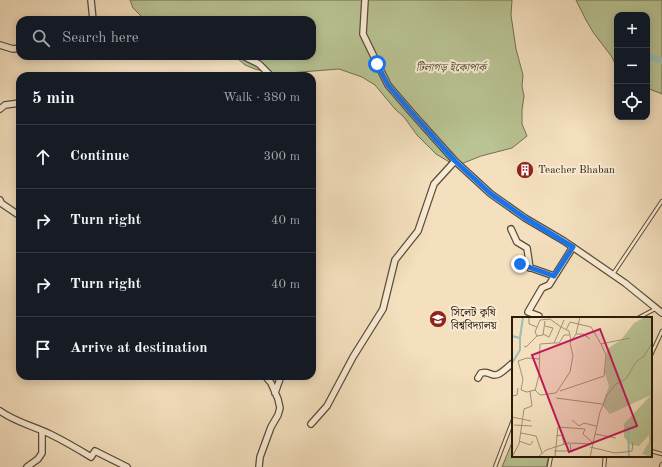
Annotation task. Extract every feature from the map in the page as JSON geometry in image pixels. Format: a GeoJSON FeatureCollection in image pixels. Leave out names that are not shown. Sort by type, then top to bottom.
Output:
{"type":"FeatureCollection","features":[{"type":"Feature","properties":{"kind":"street"},"geometry":{"type":"LineString","coordinates":[[91,0],[93,16]]}},
{"type":"Feature","properties":{"kind":"street"},"geometry":{"type":"LineString","coordinates":[[365,0],[363,34],[388,85],[455,161],[497,198],[525,218],[573,247],[613,274],[662,313]]}},
{"type":"Feature","properties":{"kind":"street"},"geometry":{"type":"LineString","coordinates":[[0,44],[13,49],[16,49]]}},
{"type":"Feature","properties":{"kind":"street"},"geometry":{"type":"LineString","coordinates":[[251,60],[259,64],[267,72]]}},
{"type":"Feature","properties":{"kind":"street"},"geometry":{"type":"LineString","coordinates":[[0,109],[5,105],[16,104]]}},
{"type":"Feature","properties":{"kind":"street"},"geometry":{"type":"LineString","coordinates":[[311,424],[327,406],[353,358],[383,309],[395,260],[418,231],[434,184],[455,161]]}},
{"type":"Feature","properties":{"kind":"street"},"geometry":{"type":"LineString","coordinates":[[0,202],[16,213]]}},
{"type":"Feature","properties":{"kind":"street"},"geometry":{"type":"LineString","coordinates":[[511,229],[517,242],[527,248],[530,268]]}},
{"type":"Feature","properties":{"kind":"street"},"geometry":{"type":"LineString","coordinates":[[539,317],[528,312],[542,288],[549,284],[573,247]]}},
{"type":"Feature","properties":{"kind":"street"},"geometry":{"type":"LineString","coordinates":[[520,264],[554,276]]}},
{"type":"Feature","properties":{"kind":"street"},"geometry":{"type":"LineString","coordinates":[[478,378],[481,373],[486,372],[494,375],[500,374],[512,364]]}},
{"type":"Feature","properties":{"kind":"street"},"geometry":{"type":"LineString","coordinates":[[259,467],[260,456],[280,408],[278,399],[268,380]]}},
{"type":"Feature","properties":{"kind":"street"},"geometry":{"type":"LineString","coordinates":[[275,393],[280,380]]}},
{"type":"Feature","properties":{"kind":"street"},"geometry":{"type":"LineString","coordinates":[[0,411],[19,422],[50,434],[91,457],[95,451],[127,467]]}},
{"type":"Feature","properties":{"kind":"street"},"geometry":{"type":"LineString","coordinates":[[27,467],[38,459],[42,453],[42,431]]}},
{"type":"Feature","properties":{"kind":"lane"},"geometry":{"type":"LineString","coordinates":[[613,274],[662,202]]}},
{"type":"Feature","properties":{"kind":"lane"},"geometry":{"type":"LineString","coordinates":[[640,317],[656,308]]}},
{"type":"Feature","properties":{"kind":"lane"},"geometry":{"type":"LineString","coordinates":[[652,352],[662,331]]}},
{"type":"Feature","properties":{"kind":"lane"},"geometry":{"type":"LineString","coordinates":[[495,467],[512,423]]}},
{"type":"Feature","properties":{"kind":"lane"},"geometry":{"type":"LineString","coordinates":[[652,450],[662,454]]}},
{"type":"Feature","properties":{"kind":"lane"},"geometry":{"type":"LineString","coordinates":[[549,467],[551,457]]}},
{"type":"Feature","properties":{"kind":"lane"},"geometry":{"type":"LineString","coordinates":[[604,467],[605,457]]}},
{"type":"Feature","properties":{"kind":"green space","name":"টিলাগড় ইকোপার্ক"},"geometry":{"type":"Polygon","coordinates":[[[130,0],[512,0],[511,15],[516,49],[523,75],[522,86],[524,96],[522,124],[527,136],[512,148],[481,156],[456,166],[436,154],[417,135],[404,117],[395,109],[375,85],[362,77],[339,69],[301,72],[268,72],[245,65],[239,60],[316,60],[316,16],[141,16],[133,8],[130,0]]]}},
{"type":"Feature","properties":{"kind":"green space"},"geometry":{"type":"Polygon","coordinates":[[[576,0],[662,0],[662,94],[650,89],[650,12],[614,12],[614,61],[586,20],[576,0]]]}},
{"type":"Feature","properties":{"kind":"green space"},"geometry":{"type":"Polygon","coordinates":[[[512,442],[512,457],[549,457],[546,467],[502,467],[512,442]]]}},
{"type":"Feature","properties":{"kind":"waterway"},"geometry":{"type":"LineString","coordinates":[[650,57],[662,61]]}},
{"type":"Feature","properties":{"kind":"place","name":"Teacher Bhaban"},"geometry":{"type":"Point","coordinates":[525,170]}},
{"type":"Feature","properties":{"kind":"place","name":"সিলেট কৃষি বিশ্ববিদ্যালয়"},"geometry":{"type":"Point","coordinates":[438,319]}},
{"type":"Feature","properties":{"kind":"route"},"geometry":{"type":"LineString","coordinates":[[377,64],[388,85],[455,161],[491,194],[525,218],[573,247],[554,276],[520,264]]}}]}
